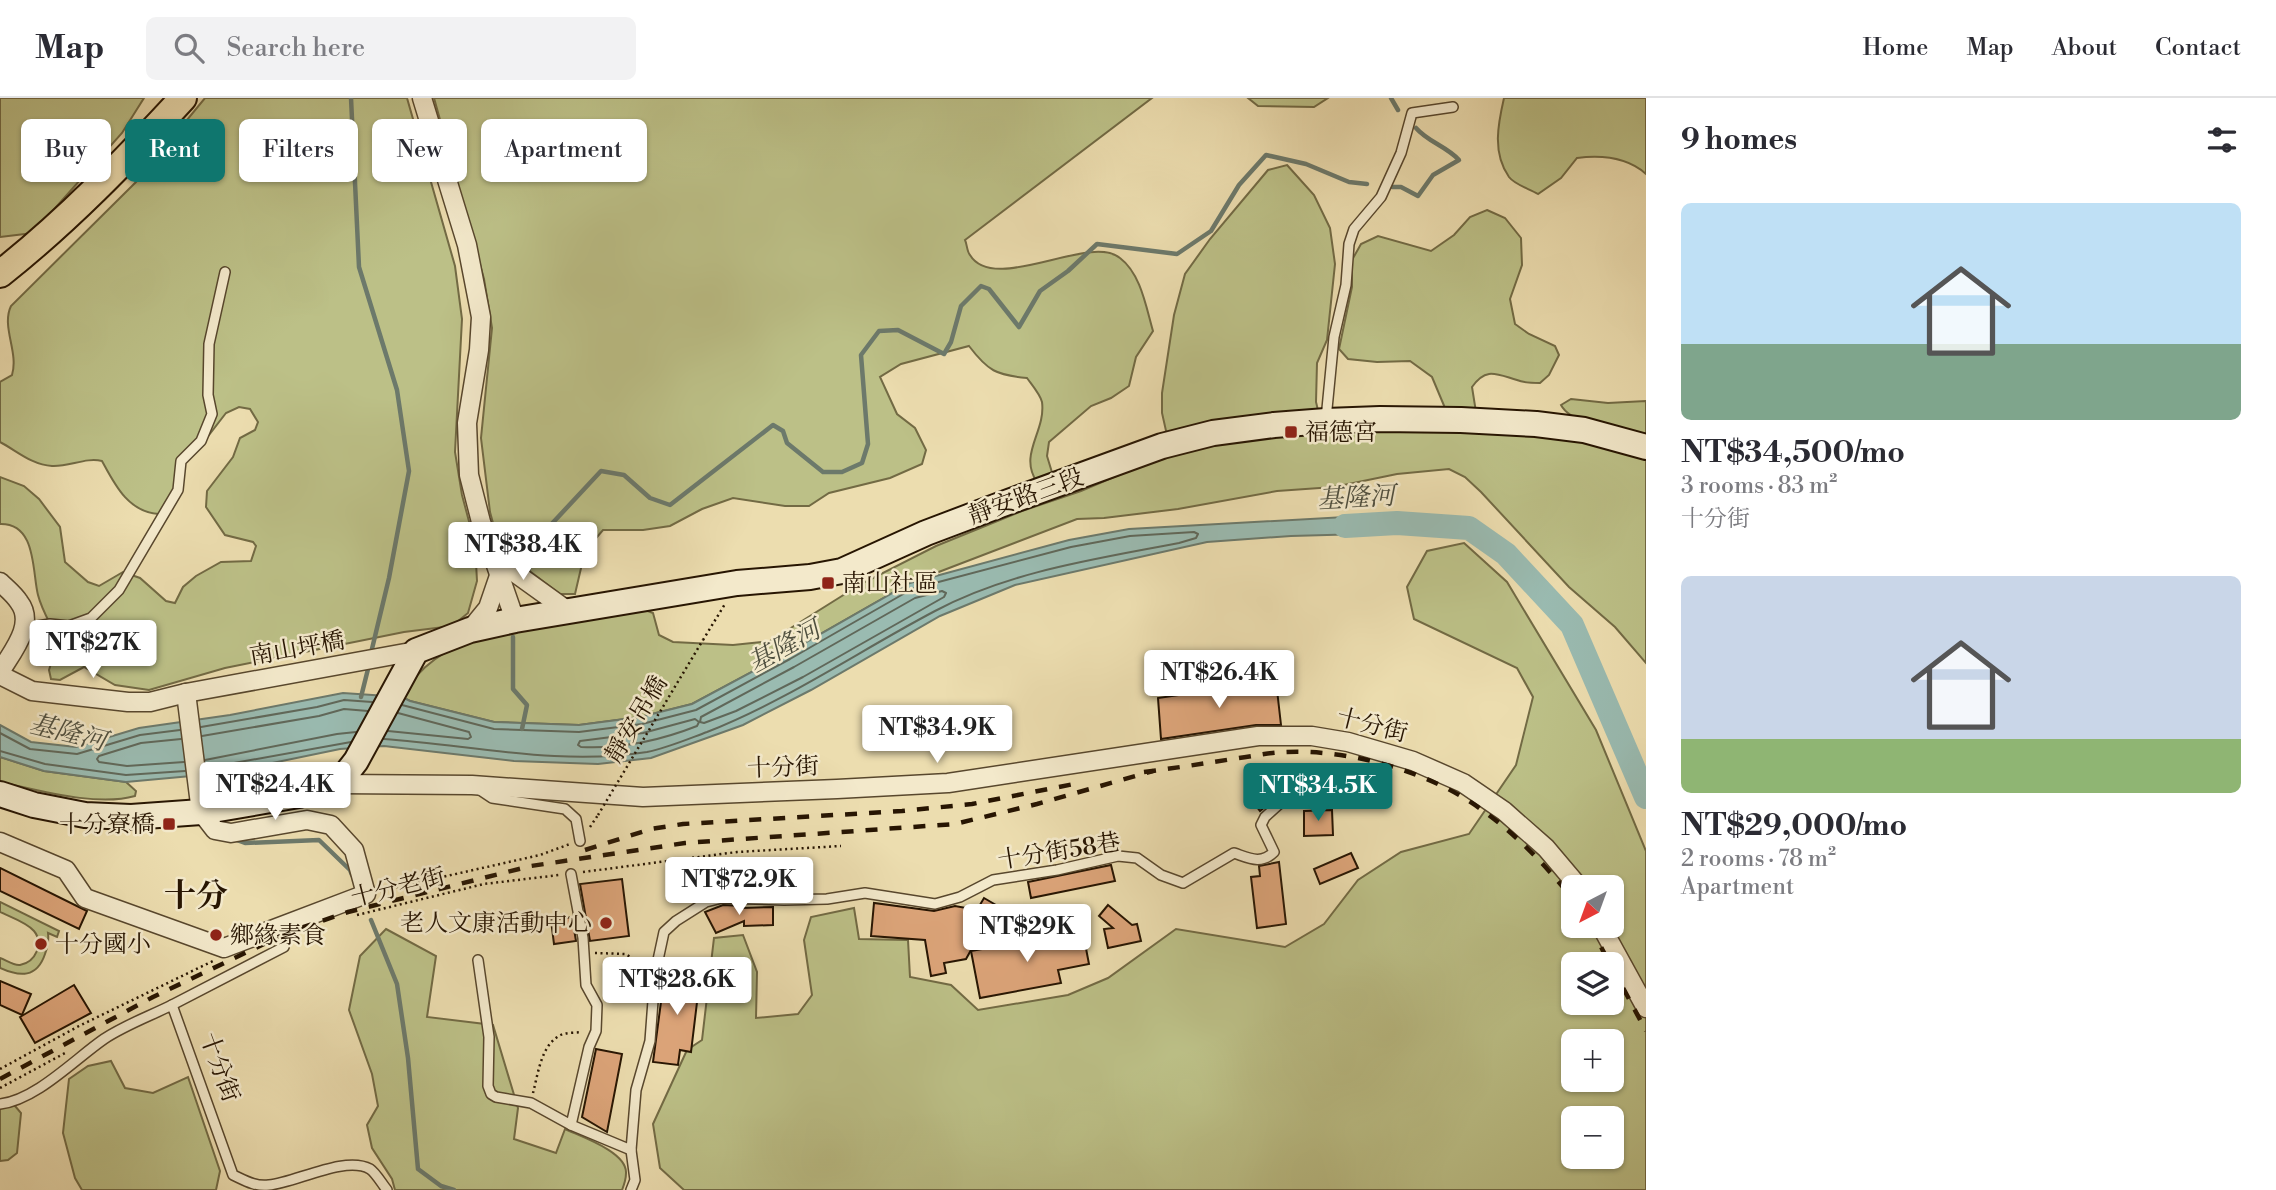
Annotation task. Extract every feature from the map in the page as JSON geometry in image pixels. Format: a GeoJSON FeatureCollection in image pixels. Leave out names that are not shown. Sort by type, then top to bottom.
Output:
{"type":"FeatureCollection","features":[{"type":"Feature","properties":{"kind":"main road"},"geometry":{"type":"LineString","coordinates":[[0,274],[45,239],[114,173],[183,98]]}},
{"type":"Feature","properties":{"kind":"main road","name":"靜安路三段"},"geometry":{"type":"LineString","coordinates":[[416,651],[470,630],[515,620],[737,583],[810,577],[842,571],[926,533],[1162,446],[1213,433],[1274,425],[1394,419],[1536,425],[1584,430],[1646,447]]}},
{"type":"Feature","properties":{"kind":"main road"},"geometry":{"type":"LineString","coordinates":[[0,794],[34,805],[85,814],[131,817],[201,812],[299,795],[338,784],[356,761],[416,651]]}},
{"type":"Feature","properties":{"kind":"street"},"geometry":{"type":"LineString","coordinates":[[422,98],[467,245],[481,317],[479,350],[467,423],[469,475],[481,522],[515,620]]}},
{"type":"Feature","properties":{"kind":"street"},"geometry":{"type":"LineString","coordinates":[[497,565],[568,611]]}},
{"type":"Feature","properties":{"kind":"street"},"geometry":{"type":"LineString","coordinates":[[470,630],[488,608],[497,565]]}},
{"type":"Feature","properties":{"kind":"street"},"geometry":{"type":"LineString","coordinates":[[0,582],[20,603],[25,613],[25,628],[0,673]]}},
{"type":"Feature","properties":{"kind":"street","name":"南山坪橋"},"geometry":{"type":"LineString","coordinates":[[0,673],[32,691],[150,702],[186,692],[416,651]]}},
{"type":"Feature","properties":{"kind":"street"},"geometry":{"type":"LineString","coordinates":[[0,842],[66,870],[85,898],[224,948],[366,894],[354,850],[331,825],[307,820],[231,834],[215,830],[201,812],[186,692]]}},
{"type":"Feature","properties":{"kind":"street","name":"十分街"},"geometry":{"type":"LineString","coordinates":[[338,784],[472,785],[643,797],[948,783],[1258,736],[1312,736],[1348,742],[1413,761],[1463,783],[1504,811],[1546,848],[1569,875]]}},
{"type":"Feature","properties":{"kind":"street"},"geometry":{"type":"LineString","coordinates":[[1608,938],[1646,1008]]}},
{"type":"Feature","properties":{"kind":"lane"},"geometry":{"type":"LineString","coordinates":[[1326,421],[1334,337],[1346,285],[1349,244],[1354,229],[1381,197],[1401,153],[1412,113],[1453,107]]}},
{"type":"Feature","properties":{"kind":"lane"},"geometry":{"type":"LineString","coordinates":[[25,628],[50,624],[69,626],[91,618],[118,590],[178,490],[181,461],[201,441],[212,414],[208,395],[209,344],[225,272]]}},
{"type":"Feature","properties":{"kind":"lane"},"geometry":{"type":"LineString","coordinates":[[472,785],[492,798],[565,809],[576,819],[580,841]]}},
{"type":"Feature","properties":{"kind":"lane","name":"十分街58巷"},"geometry":{"type":"LineString","coordinates":[[631,1190],[635,1180],[631,1150],[636,1090],[649,1041],[655,974],[664,932],[706,902],[722,898],[827,899],[865,893],[935,904],[960,897],[993,880],[1118,856],[1137,858],[1161,875],[1183,883],[1234,853],[1257,860],[1267,859],[1274,852],[1261,825],[1265,817],[1286,798]]}},
{"type":"Feature","properties":{"kind":"lane"},"geometry":{"type":"LineString","coordinates":[[571,874],[584,953],[586,985],[597,1005],[596,1031],[589,1047],[571,1125]]}},
{"type":"Feature","properties":{"kind":"lane"},"geometry":{"type":"LineString","coordinates":[[0,1104],[12,1102],[47,1082],[105,1038],[284,947]]}},
{"type":"Feature","properties":{"kind":"lane"},"geometry":{"type":"LineString","coordinates":[[478,960],[489,1037],[488,1086],[491,1094],[531,1103],[571,1125],[631,1150]]}},
{"type":"Feature","properties":{"kind":"lane","name":"十分街"},"geometry":{"type":"LineString","coordinates":[[172,1005],[233,1175],[249,1183],[267,1186],[342,1167],[359,1166],[371,1170],[387,1190]]}},
{"type":"Feature","properties":{"kind":"path","name":"靜安吊橋"},"geometry":{"type":"LineString","coordinates":[[580,841],[737,583]]}},
{"type":"Feature","properties":{"kind":"path","name":"十分老街"},"geometry":{"type":"LineString","coordinates":[[366,894],[540,855],[580,841]]}},
{"type":"Feature","properties":{"kind":"path","name":"十分老街"},"geometry":{"type":"LineString","coordinates":[[354,916],[484,884],[737,852],[841,846]]}},
{"type":"Feature","properties":{"kind":"path"},"geometry":{"type":"LineString","coordinates":[[0,1069],[91,1020],[221,957],[224,948]]}},
{"type":"Feature","properties":{"kind":"path"},"geometry":{"type":"LineString","coordinates":[[584,953],[625,954],[642,962],[655,974]]}},
{"type":"Feature","properties":{"kind":"path"},"geometry":{"type":"LineString","coordinates":[[531,1103],[540,1065],[549,1045],[561,1034],[596,1031]]}},
{"type":"Feature","properties":{"kind":"path"},"geometry":{"type":"LineString","coordinates":[[0,1088],[70,1051]]}},
{"type":"Feature","properties":{"kind":"green space"},"geometry":{"type":"Polygon","coordinates":[[[0,98],[144,98],[131,119],[125,119],[125,128],[111,145],[111,119],[21,119],[21,182],[78,182],[33,233],[0,237],[0,98]]]}},
{"type":"Feature","properties":{"kind":"green space"},"geometry":{"type":"Polygon","coordinates":[[[205,98],[407,98],[413,119],[372,119],[372,182],[431,182],[455,266],[462,319],[455,452],[462,495],[475,544],[477,581],[468,613],[452,626],[404,632],[225,668],[149,690],[115,685],[84,667],[60,680],[51,679],[49,670],[58,641],[40,601],[27,540],[21,531],[0,524],[0,477],[24,486],[39,499],[60,527],[65,562],[88,582],[99,586],[123,572],[140,578],[166,601],[175,603],[183,587],[196,576],[221,562],[251,561],[256,546],[253,542],[225,535],[206,507],[207,491],[233,457],[240,438],[255,430],[258,422],[250,409],[239,407],[226,413],[202,444],[178,466],[175,490],[159,514],[148,512],[131,503],[118,488],[102,461],[45,465],[0,442],[0,382],[12,375],[14,366],[8,322],[11,306],[136,182],[225,182],[225,119],[188,119],[205,98]]]}},
{"type":"Feature","properties":{"kind":"green space"},"geometry":{"type":"Polygon","coordinates":[[[434,98],[1152,98],[965,240],[969,254],[982,266],[999,269],[1087,253],[1106,252],[1120,258],[1138,282],[1153,331],[1136,357],[1129,386],[1111,398],[1091,406],[1049,442],[1047,456],[1054,479],[1037,482],[1030,462],[1042,413],[1042,402],[1038,393],[1027,378],[993,370],[969,346],[901,364],[880,377],[897,414],[915,428],[926,450],[922,464],[890,478],[829,493],[809,506],[785,506],[733,498],[702,509],[670,526],[643,530],[603,530],[585,551],[575,594],[560,594],[515,560],[497,538],[490,512],[481,438],[492,328],[484,279],[457,182],[467,182],[467,119],[440,119],[434,98]]]}},
{"type":"Feature","properties":{"kind":"green space"},"geometry":{"type":"Polygon","coordinates":[[[1248,98],[1328,98],[1314,107],[1258,106],[1248,98]]]}},
{"type":"Feature","properties":{"kind":"green space"},"geometry":{"type":"Polygon","coordinates":[[[1504,98],[1646,98],[1646,174],[1622,161],[1586,157],[1577,158],[1561,178],[1538,194],[1519,185],[1509,177],[1498,148],[1498,128],[1504,98]]]}},
{"type":"Feature","properties":{"kind":"green space"},"geometry":{"type":"Polygon","coordinates":[[[1287,165],[1314,195],[1330,228],[1335,264],[1327,340],[1317,363],[1316,402],[1323,431],[1380,427],[1589,438],[1646,455],[1646,663],[1615,627],[1569,587],[1481,492],[1465,477],[1449,469],[1397,474],[1334,487],[1277,491],[1178,509],[1077,519],[910,583],[692,704],[640,717],[579,725],[494,722],[402,697],[421,671],[446,652],[476,638],[545,621],[645,610],[653,613],[659,635],[673,642],[733,645],[770,641],[861,584],[936,546],[1022,511],[1081,491],[1171,453],[1162,413],[1162,393],[1174,315],[1185,274],[1210,239],[1268,170],[1287,165]]]}},
{"type":"Feature","properties":{"kind":"green space"},"geometry":{"type":"Polygon","coordinates":[[[1487,210],[1505,218],[1521,238],[1522,265],[1510,299],[1515,324],[1555,346],[1559,355],[1549,375],[1540,383],[1487,374],[1472,387],[1476,412],[1445,408],[1432,377],[1410,361],[1348,359],[1339,349],[1352,287],[1352,260],[1361,244],[1378,236],[1431,251],[1454,235],[1470,217],[1487,210]]]}},
{"type":"Feature","properties":{"kind":"green space"},"geometry":{"type":"Polygon","coordinates":[[[1571,399],[1608,403],[1646,401],[1646,438],[1599,427],[1576,418],[1561,405],[1571,399]]]}},
{"type":"Feature","properties":{"kind":"green space"},"geometry":{"type":"Polygon","coordinates":[[[1464,543],[1507,582],[1596,730],[1646,851],[1646,1190],[684,1190],[660,1168],[653,1124],[687,1050],[702,1040],[714,938],[743,935],[757,972],[756,1018],[798,1014],[812,995],[804,940],[811,917],[854,908],[859,939],[908,940],[910,977],[951,985],[978,1010],[1068,995],[1108,978],[1176,929],[1285,947],[1324,924],[1358,880],[1401,852],[1469,834],[1516,765],[1533,697],[1517,668],[1414,619],[1407,587],[1427,551],[1464,543]]]}},
{"type":"Feature","properties":{"kind":"green space"},"geometry":{"type":"Polygon","coordinates":[[[0,757],[44,771],[126,782],[136,791],[135,796],[85,799],[0,782],[0,757]]]}},
{"type":"Feature","properties":{"kind":"green space"},"geometry":{"type":"Polygon","coordinates":[[[0,902],[59,931],[57,937],[48,933],[48,944],[42,962],[33,971],[21,974],[0,968],[0,958],[18,965],[26,963],[37,951],[38,941],[31,928],[0,912],[0,902]]]}},
{"type":"Feature","properties":{"kind":"green space"},"geometry":{"type":"Polygon","coordinates":[[[386,929],[436,956],[427,1017],[493,1025],[518,1108],[514,1139],[556,1153],[565,1129],[592,1141],[612,1152],[624,1165],[626,1175],[622,1190],[395,1190],[392,1179],[372,1148],[367,1125],[378,1106],[372,1074],[349,1010],[360,956],[386,929]]]}},
{"type":"Feature","properties":{"kind":"green space"},"geometry":{"type":"Polygon","coordinates":[[[111,1061],[125,1088],[153,1093],[188,1077],[220,1171],[216,1190],[82,1190],[75,1178],[63,1133],[69,1079],[88,1066],[111,1061]]]}},
{"type":"Feature","properties":{"kind":"green space"},"geometry":{"type":"Polygon","coordinates":[[[10,1100],[21,1113],[17,1153],[8,1160],[0,1161],[0,1103],[10,1100]]]}},
{"type":"Feature","properties":{"kind":"water"},"geometry":{"type":"Polygon","coordinates":[[[1380,515],[1375,532],[1207,542],[1015,585],[940,616],[811,690],[743,725],[651,758],[598,764],[514,761],[384,746],[340,749],[224,773],[126,782],[44,771],[0,757],[0,725],[31,742],[76,747],[139,728],[230,715],[343,693],[402,697],[494,722],[579,725],[640,717],[692,704],[910,583],[1069,540],[1129,529],[1380,515]]]}},
{"type":"Feature","properties":{"kind":"building"},"geometry":{"type":"Polygon","coordinates":[[[1276,681],[1281,725],[1256,725],[1161,739],[1158,698],[1276,681]]]}},
{"type":"Feature","properties":{"kind":"building"},"geometry":{"type":"Polygon","coordinates":[[[1276,775],[1287,791],[1260,811],[1248,795],[1276,775]]]}},
{"type":"Feature","properties":{"kind":"building"},"geometry":{"type":"Polygon","coordinates":[[[1332,810],[1333,835],[1304,836],[1304,811],[1332,810]]]}},
{"type":"Feature","properties":{"kind":"building"},"geometry":{"type":"Polygon","coordinates":[[[1351,853],[1358,868],[1320,884],[1314,869],[1351,853]]]}},
{"type":"Feature","properties":{"kind":"building"},"geometry":{"type":"Polygon","coordinates":[[[1279,862],[1286,924],[1257,928],[1251,877],[1260,876],[1259,866],[1279,862]]]}},
{"type":"Feature","properties":{"kind":"building"},"geometry":{"type":"Polygon","coordinates":[[[1111,865],[1115,881],[1031,898],[1028,882],[1111,865]]]}},
{"type":"Feature","properties":{"kind":"building"},"geometry":{"type":"Polygon","coordinates":[[[0,868],[87,911],[79,929],[0,891],[0,868]]]}},
{"type":"Feature","properties":{"kind":"building","name":"老人文康活動中心"},"geometry":{"type":"Polygon","coordinates":[[[622,879],[629,936],[590,941],[580,884],[622,879]]]}},
{"type":"Feature","properties":{"kind":"building"},"geometry":{"type":"Polygon","coordinates":[[[984,898],[996,905],[966,959],[944,963],[946,973],[931,976],[925,940],[871,936],[874,903],[934,911],[955,906],[977,910],[984,898]]]}},
{"type":"Feature","properties":{"kind":"building"},"geometry":{"type":"Polygon","coordinates":[[[723,905],[743,908],[773,907],[773,925],[744,926],[744,921],[716,933],[705,912],[723,905]]]}},
{"type":"Feature","properties":{"kind":"building"},"geometry":{"type":"Polygon","coordinates":[[[1108,905],[1132,925],[1137,924],[1141,941],[1108,948],[1104,929],[1113,928],[1099,916],[1108,905]]]}},
{"type":"Feature","properties":{"kind":"building"},"geometry":{"type":"Polygon","coordinates":[[[572,917],[576,941],[554,944],[551,920],[572,917]]]}},
{"type":"Feature","properties":{"kind":"building"},"geometry":{"type":"Polygon","coordinates":[[[1069,933],[1083,933],[1089,964],[1058,970],[1061,983],[980,998],[971,951],[1069,933]]]}},
{"type":"Feature","properties":{"kind":"building"},"geometry":{"type":"Polygon","coordinates":[[[665,972],[703,977],[701,995],[698,994],[691,1052],[680,1050],[678,1065],[653,1062],[665,972]]]}},
{"type":"Feature","properties":{"kind":"building"},"geometry":{"type":"Polygon","coordinates":[[[0,981],[31,994],[22,1015],[0,1005],[0,981]]]}},
{"type":"Feature","properties":{"kind":"building"},"geometry":{"type":"Polygon","coordinates":[[[74,985],[91,1013],[35,1043],[20,1017],[74,985]]]}},
{"type":"Feature","properties":{"kind":"building"},"geometry":{"type":"Polygon","coordinates":[[[596,1049],[622,1054],[607,1132],[582,1117],[596,1049]]]}},
{"type":"Feature","properties":{"kind":"waterway"},"geometry":{"type":"LineString","coordinates":[[351,98],[359,267],[397,390],[409,471],[389,578],[371,653]]}},
{"type":"Feature","properties":{"kind":"waterway"},"geometry":{"type":"LineString","coordinates":[[1391,98],[1398,110]]}},
{"type":"Feature","properties":{"kind":"waterway"},"geometry":{"type":"LineString","coordinates":[[1392,187],[1401,187],[1418,196],[1433,175],[1459,160],[1416,128]]}},
{"type":"Feature","properties":{"kind":"waterway"},"geometry":{"type":"LineString","coordinates":[[526,575],[546,530],[601,471],[624,475],[650,498],[670,505],[773,425],[783,431],[787,443],[823,472],[842,472],[862,463],[868,444],[861,355],[879,331],[898,330],[944,354],[951,342],[961,306],[981,286],[989,289],[1019,327],[1040,291],[1068,271],[1097,244],[1177,254],[1211,231],[1239,185],[1266,155],[1306,164],[1349,182],[1367,184]]}},
{"type":"Feature","properties":{"kind":"waterway","name":"基隆河"},"geometry":{"type":"LineString","coordinates":[[1345,526],[1397,523],[1469,528],[1506,554],[1572,625],[1646,797]]}},
{"type":"Feature","properties":{"kind":"waterway"},"geometry":{"type":"LineString","coordinates":[[513,637],[513,689],[527,705],[522,729]]}},
{"type":"Feature","properties":{"kind":"waterway"},"geometry":{"type":"LineString","coordinates":[[361,697],[369,665]]}},
{"type":"Feature","properties":{"kind":"waterway"},"geometry":{"type":"LineString","coordinates":[[213,770],[219,796]]}},
{"type":"Feature","properties":{"kind":"waterway"},"geometry":{"type":"LineString","coordinates":[[234,839],[245,843],[319,840],[352,875]]}},
{"type":"Feature","properties":{"kind":"waterway"},"geometry":{"type":"LineString","coordinates":[[371,920],[397,984],[408,1058],[418,1169],[441,1186],[454,1190]]}},
{"type":"Feature","properties":{"kind":"railway"},"geometry":{"type":"LineString","coordinates":[[1144,772],[1286,752],[1336,754],[1389,766],[1439,784],[1462,796],[1507,830],[1561,885]]}},
{"type":"Feature","properties":{"kind":"railway"},"geometry":{"type":"LineString","coordinates":[[0,1079],[153,997],[289,932],[348,912],[531,866],[685,843],[955,824],[1153,771]]}},
{"type":"Feature","properties":{"kind":"railway"},"geometry":{"type":"LineString","coordinates":[[585,850],[651,829],[683,824],[902,811],[972,804],[1079,783]]}},
{"type":"Feature","properties":{"kind":"railway"},"geometry":{"type":"LineString","coordinates":[[1596,938],[1604,952]]}},
{"type":"Feature","properties":{"kind":"railway"},"geometry":{"type":"LineString","coordinates":[[1624,990],[1646,1031]]}},
{"type":"Feature","properties":{"kind":"place","name":"福德宮"},"geometry":{"type":"Point","coordinates":[1291,432]}},
{"type":"Feature","properties":{"kind":"place","name":"南山社區"},"geometry":{"type":"Point","coordinates":[828,583]}},
{"type":"Feature","properties":{"kind":"place","name":"十分寮橋"},"geometry":{"type":"Point","coordinates":[169,824]}},
{"type":"Feature","properties":{"kind":"place","name":"老人文康活動中心"},"geometry":{"type":"Point","coordinates":[606,923]}},
{"type":"Feature","properties":{"kind":"place","name":"鄉緣素食"},"geometry":{"type":"Point","coordinates":[216,935]}},
{"type":"Feature","properties":{"kind":"place","name":"十分國小"},"geometry":{"type":"Point","coordinates":[41,944]}},
{"type":"Feature","properties":{"kind":"district","name":"十分"},"geometry":{"type":"Point","coordinates":[196,895]}}]}
